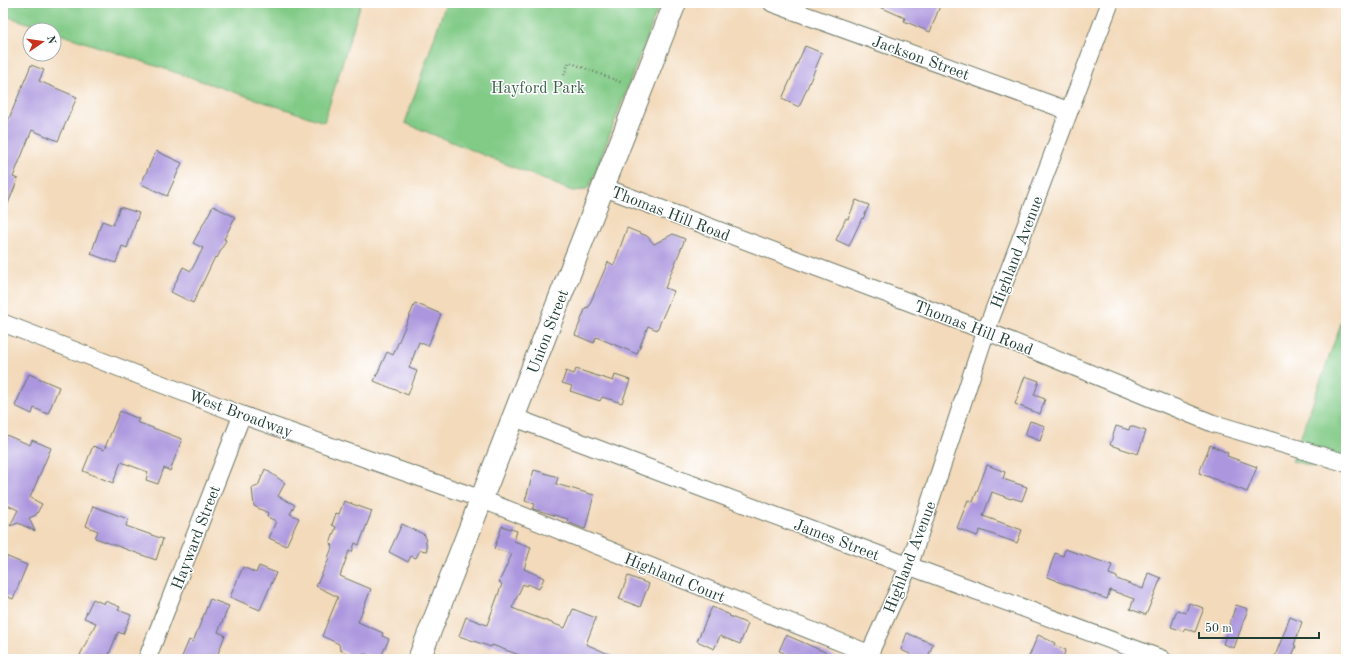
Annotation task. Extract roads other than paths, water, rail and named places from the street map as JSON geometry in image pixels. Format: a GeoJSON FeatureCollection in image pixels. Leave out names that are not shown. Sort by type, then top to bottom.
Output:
{"type":"FeatureCollection","features":[{"type":"Feature","properties":{"kind":"main road","name":"Union Street"},"geometry":{"type":"LineString","coordinates":[[424,657],[481,499],[675,3]]}},
{"type":"Feature","properties":{"kind":"street","name":"Jackson Street"},"geometry":{"type":"LineString","coordinates":[[772,3],[1069,111]]}},
{"type":"Feature","properties":{"kind":"street","name":"Highland Avenue"},"geometry":{"type":"LineString","coordinates":[[868,656],[909,566],[986,331],[1110,3]]}},
{"type":"Feature","properties":{"kind":"street","name":"Thomas Hill Road"},"geometry":{"type":"LineString","coordinates":[[603,187],[986,331],[1212,423],[1346,463]]}},
{"type":"Feature","properties":{"kind":"street","name":"West Broadway"},"geometry":{"type":"LineString","coordinates":[[5,329],[242,415],[481,499]]}},
{"type":"Feature","properties":{"kind":"street","name":"Hayward Street"},"geometry":{"type":"LineString","coordinates":[[147,659],[242,415]]}},
{"type":"Feature","properties":{"kind":"street","name":"James Street"},"geometry":{"type":"LineString","coordinates":[[513,417],[909,566],[1162,659]]}},
{"type":"Feature","properties":{"kind":"street","name":"Highland Court"},"geometry":{"type":"LineString","coordinates":[[481,499],[868,656]]}},
{"type":"Feature","properties":{"kind":"park label","name":"Hayford Park"},"geometry":{"type":"Point","coordinates":[538,87]}}]}
